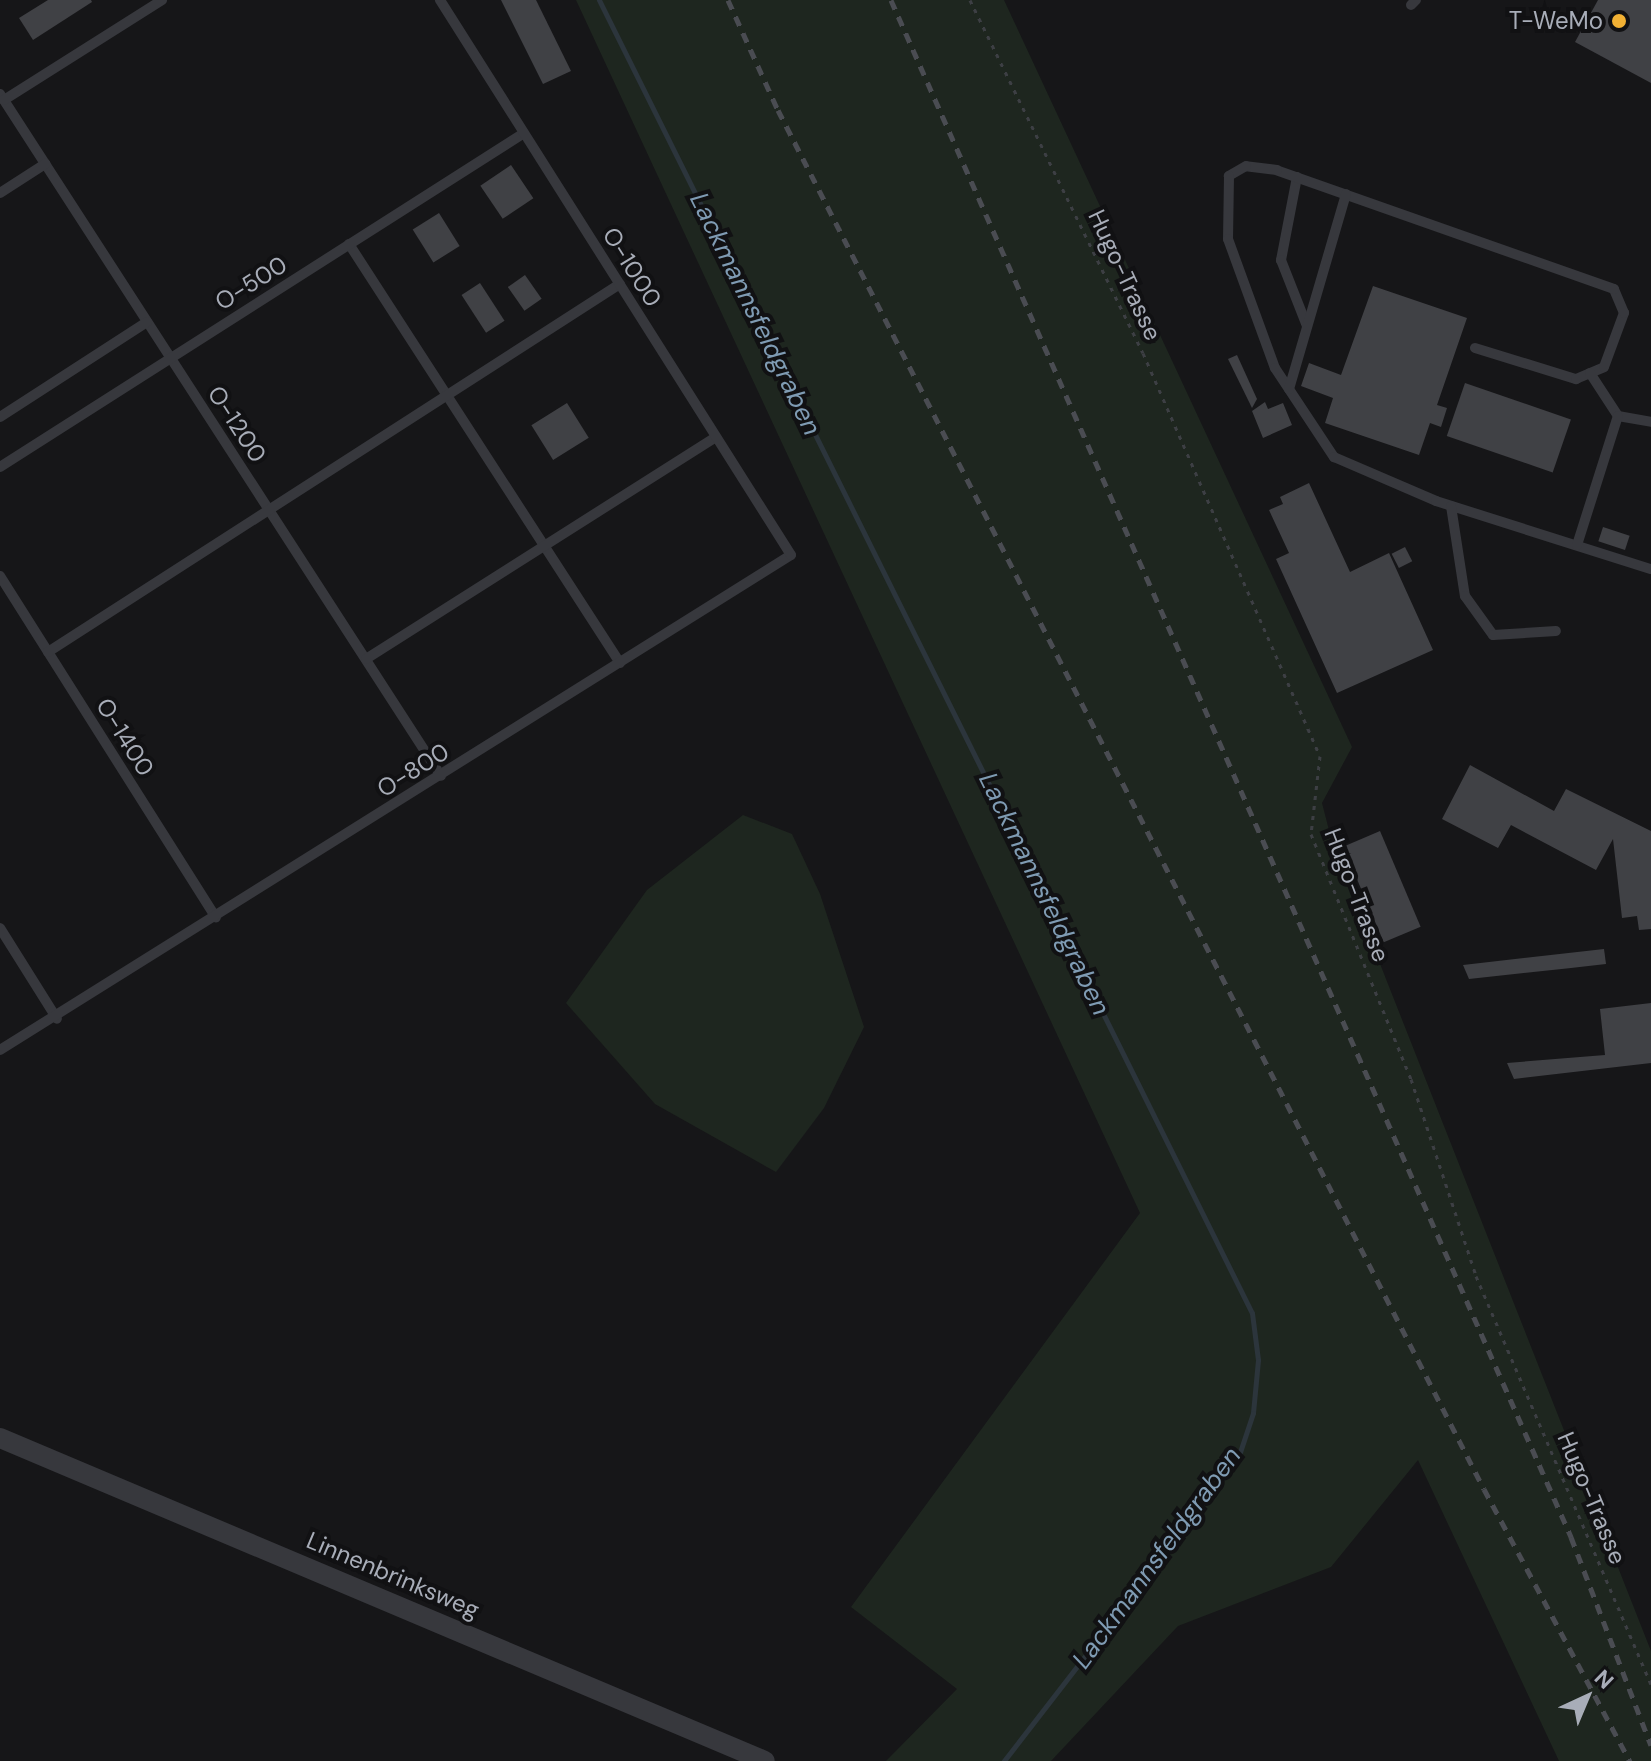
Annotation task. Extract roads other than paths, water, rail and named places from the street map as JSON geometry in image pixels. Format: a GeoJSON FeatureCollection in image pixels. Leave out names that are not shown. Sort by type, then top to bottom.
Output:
{"type":"FeatureCollection","features":[{"type":"Feature","properties":{"kind":"street","name":"Linnenbrinksweg"},"geometry":{"type":"LineString","coordinates":[[0,1438],[765,1761]]}},
{"type":"Feature","properties":{"kind":"lane"},"geometry":{"type":"LineString","coordinates":[[2,97],[162,0]]}},
{"type":"Feature","properties":{"kind":"lane","name":"O-1000"},"geometry":{"type":"LineString","coordinates":[[440,0],[791,555]]}},
{"type":"Feature","properties":{"kind":"lane","name":"O-1200"},"geometry":{"type":"LineString","coordinates":[[2,97],[441,776]]}},
{"type":"Feature","properties":{"kind":"lane","name":"O-500"},"geometry":{"type":"LineString","coordinates":[[0,467],[524,133]]}},
{"type":"Feature","properties":{"kind":"lane"},"geometry":{"type":"LineString","coordinates":[[0,193],[45,164]]}},
{"type":"Feature","properties":{"kind":"lane"},"geometry":{"type":"LineString","coordinates":[[1475,348],[1576,379],[1604,367],[1624,313],[1614,289],[1297,177],[1246,166],[1229,176],[1226,207],[1228,239],[1275,368],[1334,457],[1451,506],[1651,569]]}},
{"type":"Feature","properties":{"kind":"lane"},"geometry":{"type":"LineString","coordinates":[[1297,177],[1281,260],[1307,326]]}},
{"type":"Feature","properties":{"kind":"lane"},"geometry":{"type":"LineString","coordinates":[[1289,389],[1346,194]]}},
{"type":"Feature","properties":{"kind":"lane"},"geometry":{"type":"LineString","coordinates":[[349,244],[620,663]]}},
{"type":"Feature","properties":{"kind":"lane"},"geometry":{"type":"LineString","coordinates":[[48,652],[620,284]]}},
{"type":"Feature","properties":{"kind":"lane"},"geometry":{"type":"LineString","coordinates":[[0,417],[147,322]]}},
{"type":"Feature","properties":{"kind":"lane"},"geometry":{"type":"LineString","coordinates":[[1590,373],[1618,416],[1651,422]]}},
{"type":"Feature","properties":{"kind":"lane"},"geometry":{"type":"LineString","coordinates":[[1577,545],[1618,416]]}},
{"type":"Feature","properties":{"kind":"lane"},"geometry":{"type":"LineString","coordinates":[[366,659],[716,437]]}},
{"type":"Feature","properties":{"kind":"lane"},"geometry":{"type":"LineString","coordinates":[[1451,506],[1465,596],[1493,635],[1556,631]]}},
{"type":"Feature","properties":{"kind":"lane","name":"O-800"},"geometry":{"type":"LineString","coordinates":[[0,1050],[57,1019],[791,555]]}},
{"type":"Feature","properties":{"kind":"lane","name":"O-1400"},"geometry":{"type":"LineString","coordinates":[[0,576],[216,918]]}},
{"type":"Feature","properties":{"kind":"lane"},"geometry":{"type":"LineString","coordinates":[[0,928],[57,1019]]}},
{"type":"Feature","properties":{"kind":"waterway","name":"Lackmannsfeldgraben"},"geometry":{"type":"LineString","coordinates":[[599,0],[1252,1313],[1258,1360],[1253,1413],[1238,1458],[1004,1761]]}},
{"type":"Feature","properties":{"kind":"railway"},"geometry":{"type":"LineString","coordinates":[[728,0],[778,110],[1484,1489],[1630,1761]]}},
{"type":"Feature","properties":{"kind":"railway"},"geometry":{"type":"LineString","coordinates":[[891,0],[1571,1537],[1651,1745]]}},
{"type":"Feature","properties":{"kind":"place","name":"T-WeMo"},"geometry":{"type":"Point","coordinates":[1619,21]}}]}
